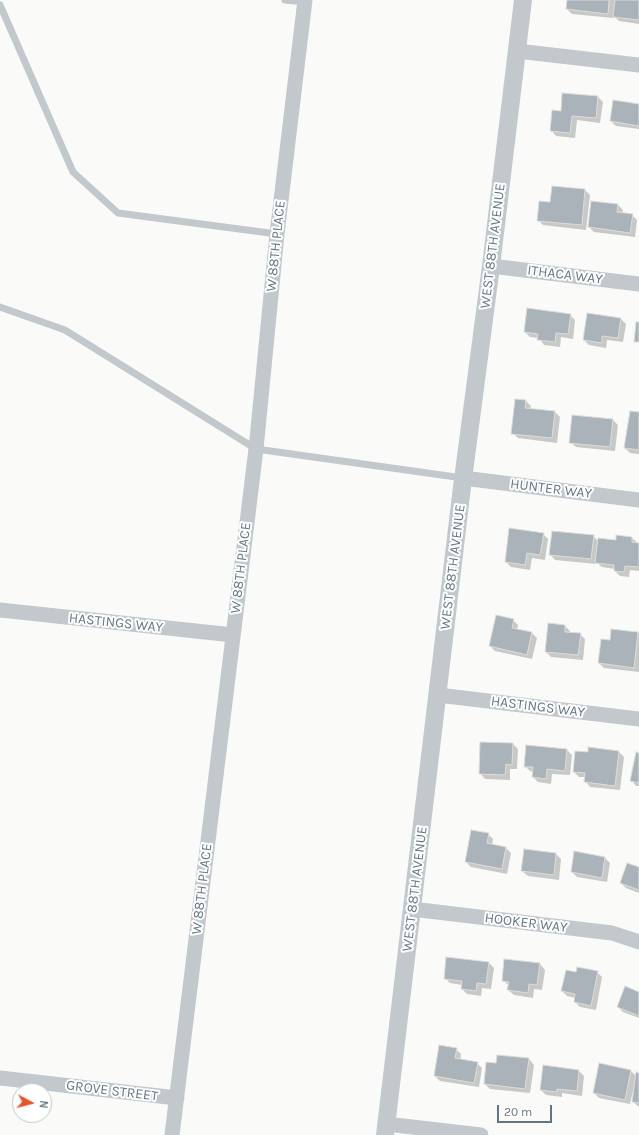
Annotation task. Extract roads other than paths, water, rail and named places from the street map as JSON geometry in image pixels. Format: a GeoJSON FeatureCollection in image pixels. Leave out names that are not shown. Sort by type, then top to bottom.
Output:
{"type":"FeatureCollection","features":[{"type":"Feature","properties":{"kind":"street","name":"WEST 88TH AVENUE"},"geometry":{"type":"LineString","coordinates":[[385,1130],[463,478],[491,266],[523,0]]}},
{"type":"Feature","properties":{"kind":"street","name":"W 88TH PLACE"},"geometry":{"type":"LineString","coordinates":[[172,1135],[256,449],[277,234],[305,1]]}},
{"type":"Feature","properties":{"kind":"street"},"geometry":{"type":"LineString","coordinates":[[517,51],[639,64]]}},
{"type":"Feature","properties":{"kind":"street","name":"ITHACA WAY"},"geometry":{"type":"LineString","coordinates":[[491,266],[639,284]]}},
{"type":"Feature","properties":{"kind":"street","name":"HUNTER WAY"},"geometry":{"type":"LineString","coordinates":[[463,478],[639,500]]}},
{"type":"Feature","properties":{"kind":"street","name":"HASTINGS WAY"},"geometry":{"type":"LineString","coordinates":[[0,610],[233,635]]}},
{"type":"Feature","properties":{"kind":"street","name":"HASTINGS WAY"},"geometry":{"type":"LineString","coordinates":[[438,695],[639,719]]}},
{"type":"Feature","properties":{"kind":"street","name":"HOOKER WAY"},"geometry":{"type":"LineString","coordinates":[[412,909],[612,934],[639,942]]}},
{"type":"Feature","properties":{"kind":"street","name":"GROVE STREET"},"geometry":{"type":"LineString","coordinates":[[0,1078],[177,1098]]}},
{"type":"Feature","properties":{"kind":"street"},"geometry":{"type":"LineString","coordinates":[[385,1130],[481,1135]]}},
{"type":"Feature","properties":{"kind":"lane"},"geometry":{"type":"LineString","coordinates":[[285,0],[305,1]]}},
{"type":"Feature","properties":{"kind":"lane"},"geometry":{"type":"LineString","coordinates":[[0,5],[72,172],[118,213],[277,234]]}},
{"type":"Feature","properties":{"kind":"lane"},"geometry":{"type":"LineString","coordinates":[[0,307],[64,330],[256,449],[463,478]]}}]}
